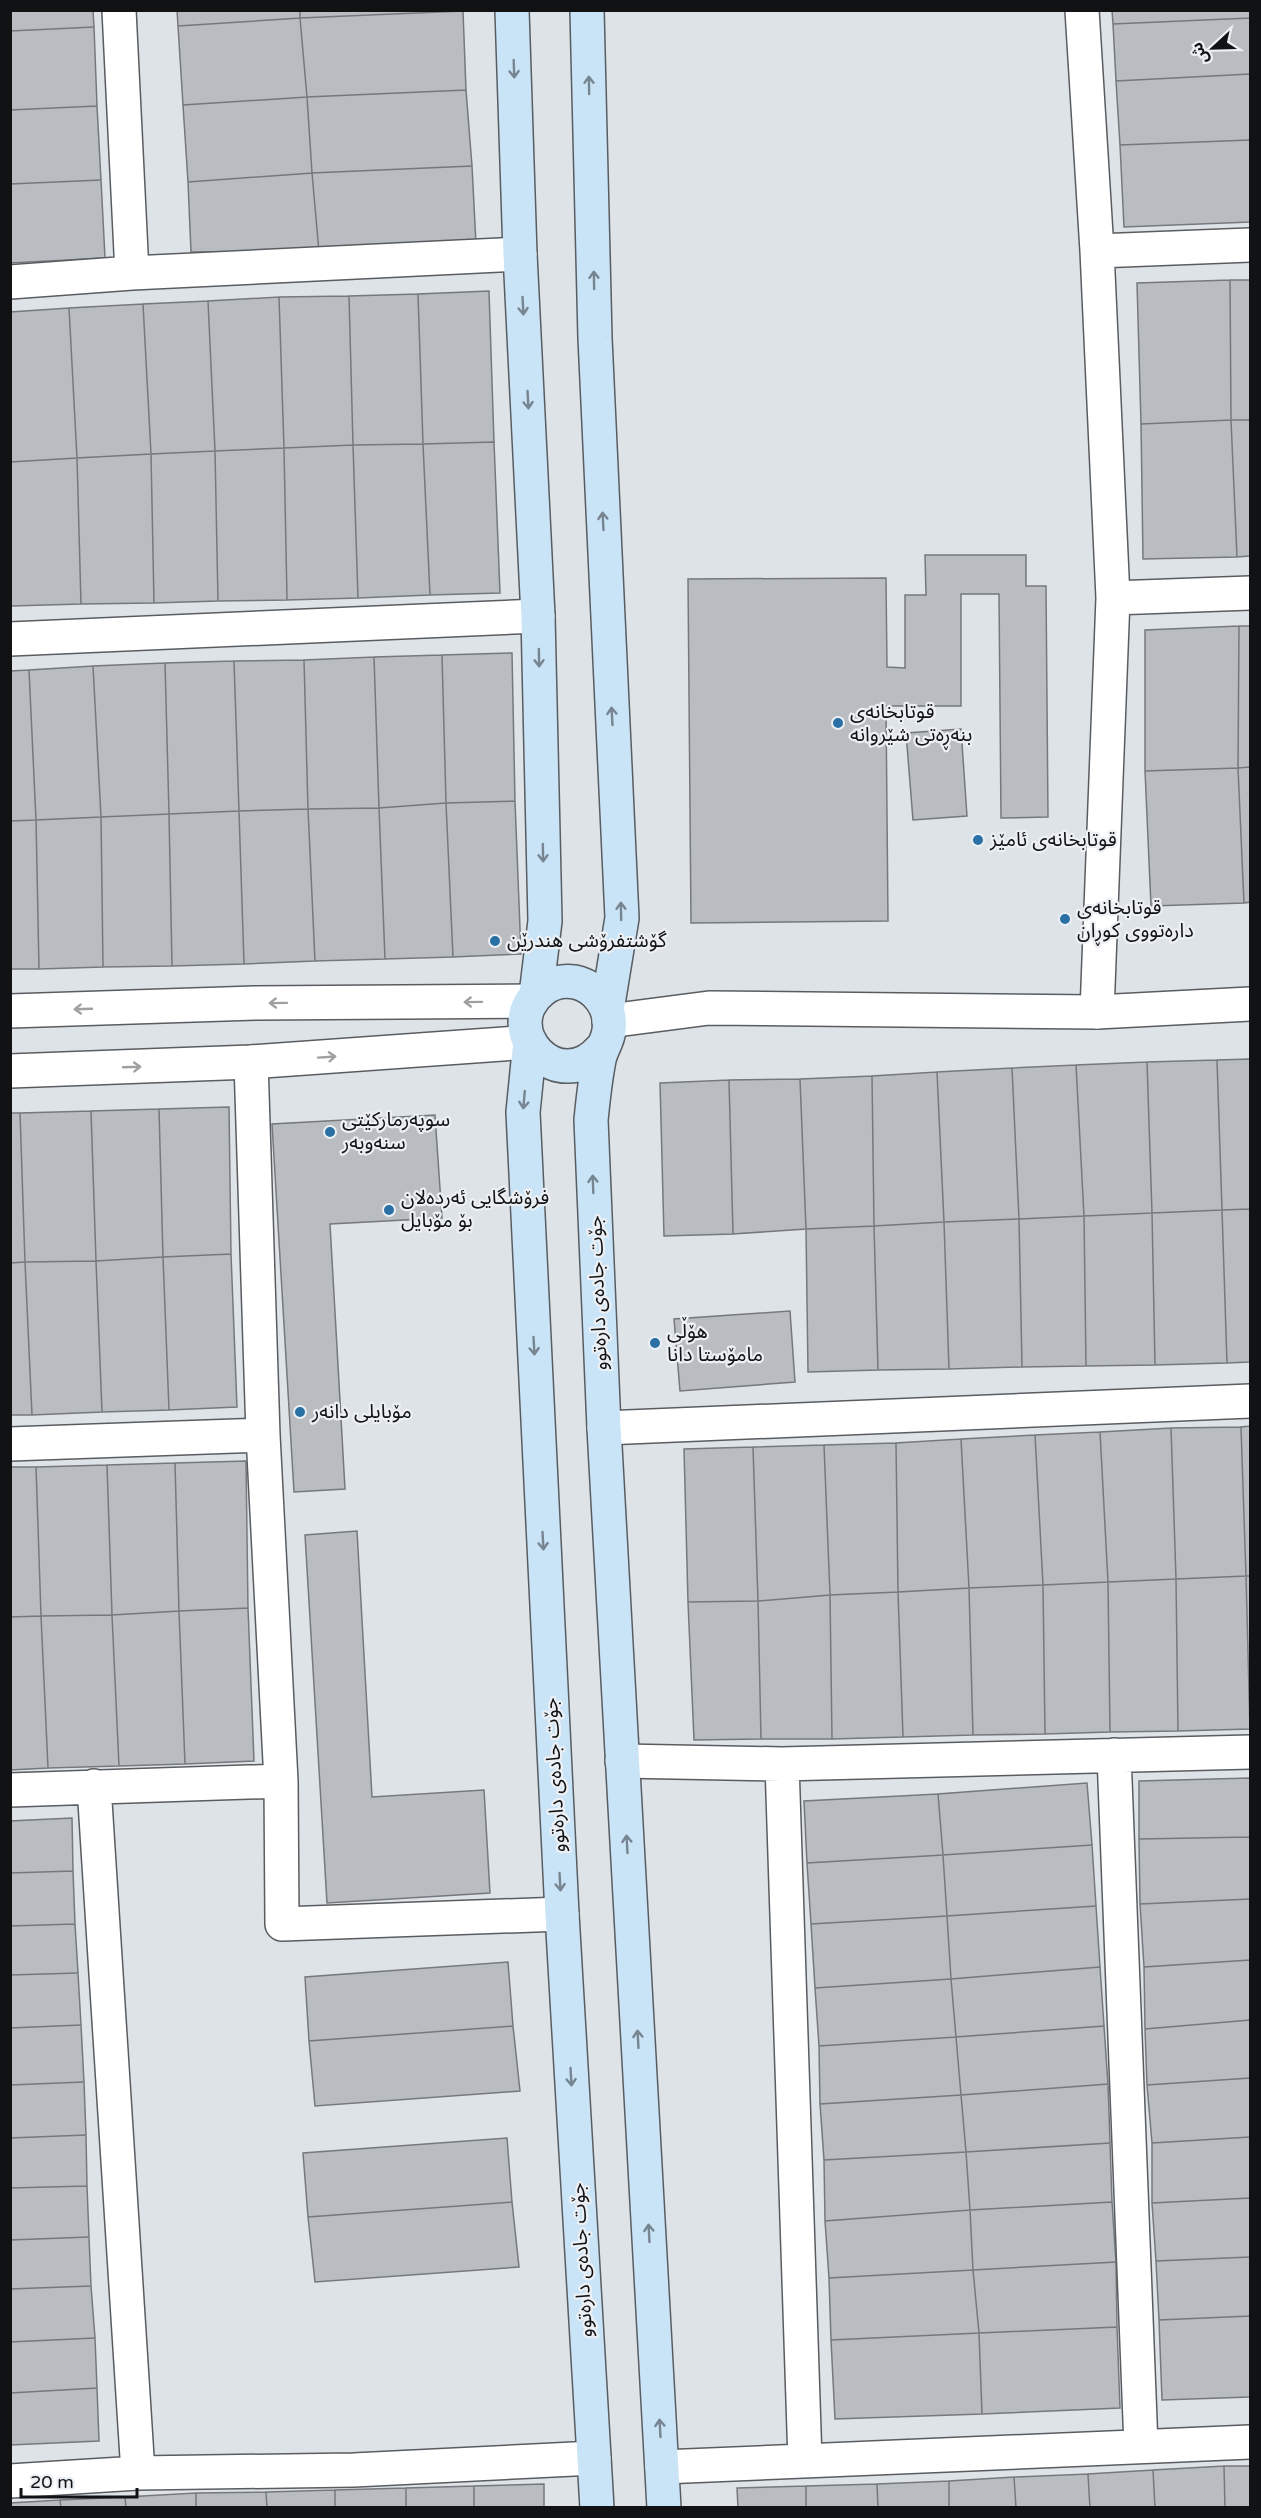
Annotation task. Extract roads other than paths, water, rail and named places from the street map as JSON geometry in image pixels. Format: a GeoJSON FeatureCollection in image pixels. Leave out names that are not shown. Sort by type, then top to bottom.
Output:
{"type":"FeatureCollection","features":[{"type":"Feature","properties":{"kind":"main road"},"geometry":{"type":"LineString","coordinates":[[512,10],[520,254],[538,616],[545,921],[534,998],[525,1022],[533,1049],[544,1059],[565,1066],[586,1062],[606,1027],[603,1001],[594,991],[574,982],[554,984],[534,998]]}},
{"type":"Feature","properties":{"kind":"main road","name":"جۆت جادەی دارەتوو"},"geometry":{"type":"LineString","coordinates":[[587,10],[595,338],[622,918],[591,1119],[604,1428],[664,2508]]}},
{"type":"Feature","properties":{"kind":"main road","name":"جۆت جادەی دارەتوو"},"geometry":{"type":"LineString","coordinates":[[530,1042],[523,1112],[562,1914],[597,2508]]}},
{"type":"Feature","properties":{"kind":"street"},"geometry":{"type":"LineString","coordinates":[[119,10],[132,273]]}},
{"type":"Feature","properties":{"kind":"street"},"geometry":{"type":"LineString","coordinates":[[1082,10],[1097,251],[1113,598],[1097,1012]]}},
{"type":"Feature","properties":{"kind":"street"},"geometry":{"type":"LineString","coordinates":[[1097,251],[1251,245]]}},
{"type":"Feature","properties":{"kind":"street"},"geometry":{"type":"LineString","coordinates":[[10,282],[132,273],[520,254]]}},
{"type":"Feature","properties":{"kind":"street"},"geometry":{"type":"LineString","coordinates":[[1113,598],[1251,593]]}},
{"type":"Feature","properties":{"kind":"street"},"geometry":{"type":"LineString","coordinates":[[10,639],[538,616]]}},
{"type":"Feature","properties":{"kind":"street"},"geometry":{"type":"LineString","coordinates":[[10,1011],[534,998]]}},
{"type":"Feature","properties":{"kind":"street"},"geometry":{"type":"LineString","coordinates":[[606,1027],[709,1008],[1097,1012],[1251,1004]]}},
{"type":"Feature","properties":{"kind":"street"},"geometry":{"type":"LineString","coordinates":[[10,1071],[251,1062],[530,1042]]}},
{"type":"Feature","properties":{"kind":"street"},"geometry":{"type":"LineString","coordinates":[[251,1062],[263,1436],[281,1781],[282,1924],[562,1914]]}},
{"type":"Feature","properties":{"kind":"street"},"geometry":{"type":"LineString","coordinates":[[604,1428],[1251,1401]]}},
{"type":"Feature","properties":{"kind":"street"},"geometry":{"type":"LineString","coordinates":[[10,1444],[263,1436]]}},
{"type":"Feature","properties":{"kind":"street"},"geometry":{"type":"LineString","coordinates":[[622,1761],[782,1764],[1251,1752]]}},
{"type":"Feature","properties":{"kind":"street"},"geometry":{"type":"LineString","coordinates":[[1114,1755],[1141,2446]]}},
{"type":"Feature","properties":{"kind":"street"},"geometry":{"type":"LineString","coordinates":[[782,1764],[806,2461]]}},
{"type":"Feature","properties":{"kind":"street"},"geometry":{"type":"LineString","coordinates":[[10,1790],[281,1781]]}},
{"type":"Feature","properties":{"kind":"street"},"geometry":{"type":"LineString","coordinates":[[94,1786],[138,2473]]}},
{"type":"Feature","properties":{"kind":"street"},"geometry":{"type":"LineString","coordinates":[[662,2467],[1251,2442]]}},
{"type":"Feature","properties":{"kind":"street"},"geometry":{"type":"LineString","coordinates":[[10,2481],[138,2473],[354,2470],[594,2458]]}},
{"type":"Feature","properties":{"kind":"place","name":"قوتابخانەی بنەڕەتی شێروانە"},"geometry":{"type":"Point","coordinates":[838,723]}},
{"type":"Feature","properties":{"kind":"place","name":"قوتابخانەی ئامێز"},"geometry":{"type":"Point","coordinates":[978,840]}},
{"type":"Feature","properties":{"kind":"place","name":"قوتابخانەی دارەتووی کوڕان"},"geometry":{"type":"Point","coordinates":[1065,919]}},
{"type":"Feature","properties":{"kind":"place","name":"گۆشتفرۆشی هندرێن"},"geometry":{"type":"Point","coordinates":[495,941]}},
{"type":"Feature","properties":{"kind":"place","name":"سوپەرمارکێتی سنەوبەر"},"geometry":{"type":"Point","coordinates":[330,1132]}},
{"type":"Feature","properties":{"kind":"place","name":"فرۆشگایی ئەردەلان بۆ مۆبایل"},"geometry":{"type":"Point","coordinates":[389,1210]}},
{"type":"Feature","properties":{"kind":"place","name":"هۆڵی مامۆستا دانا"},"geometry":{"type":"Point","coordinates":[655,1343]}},
{"type":"Feature","properties":{"kind":"place","name":"مۆبایلی دانەر"},"geometry":{"type":"Point","coordinates":[300,1412]}}]}
